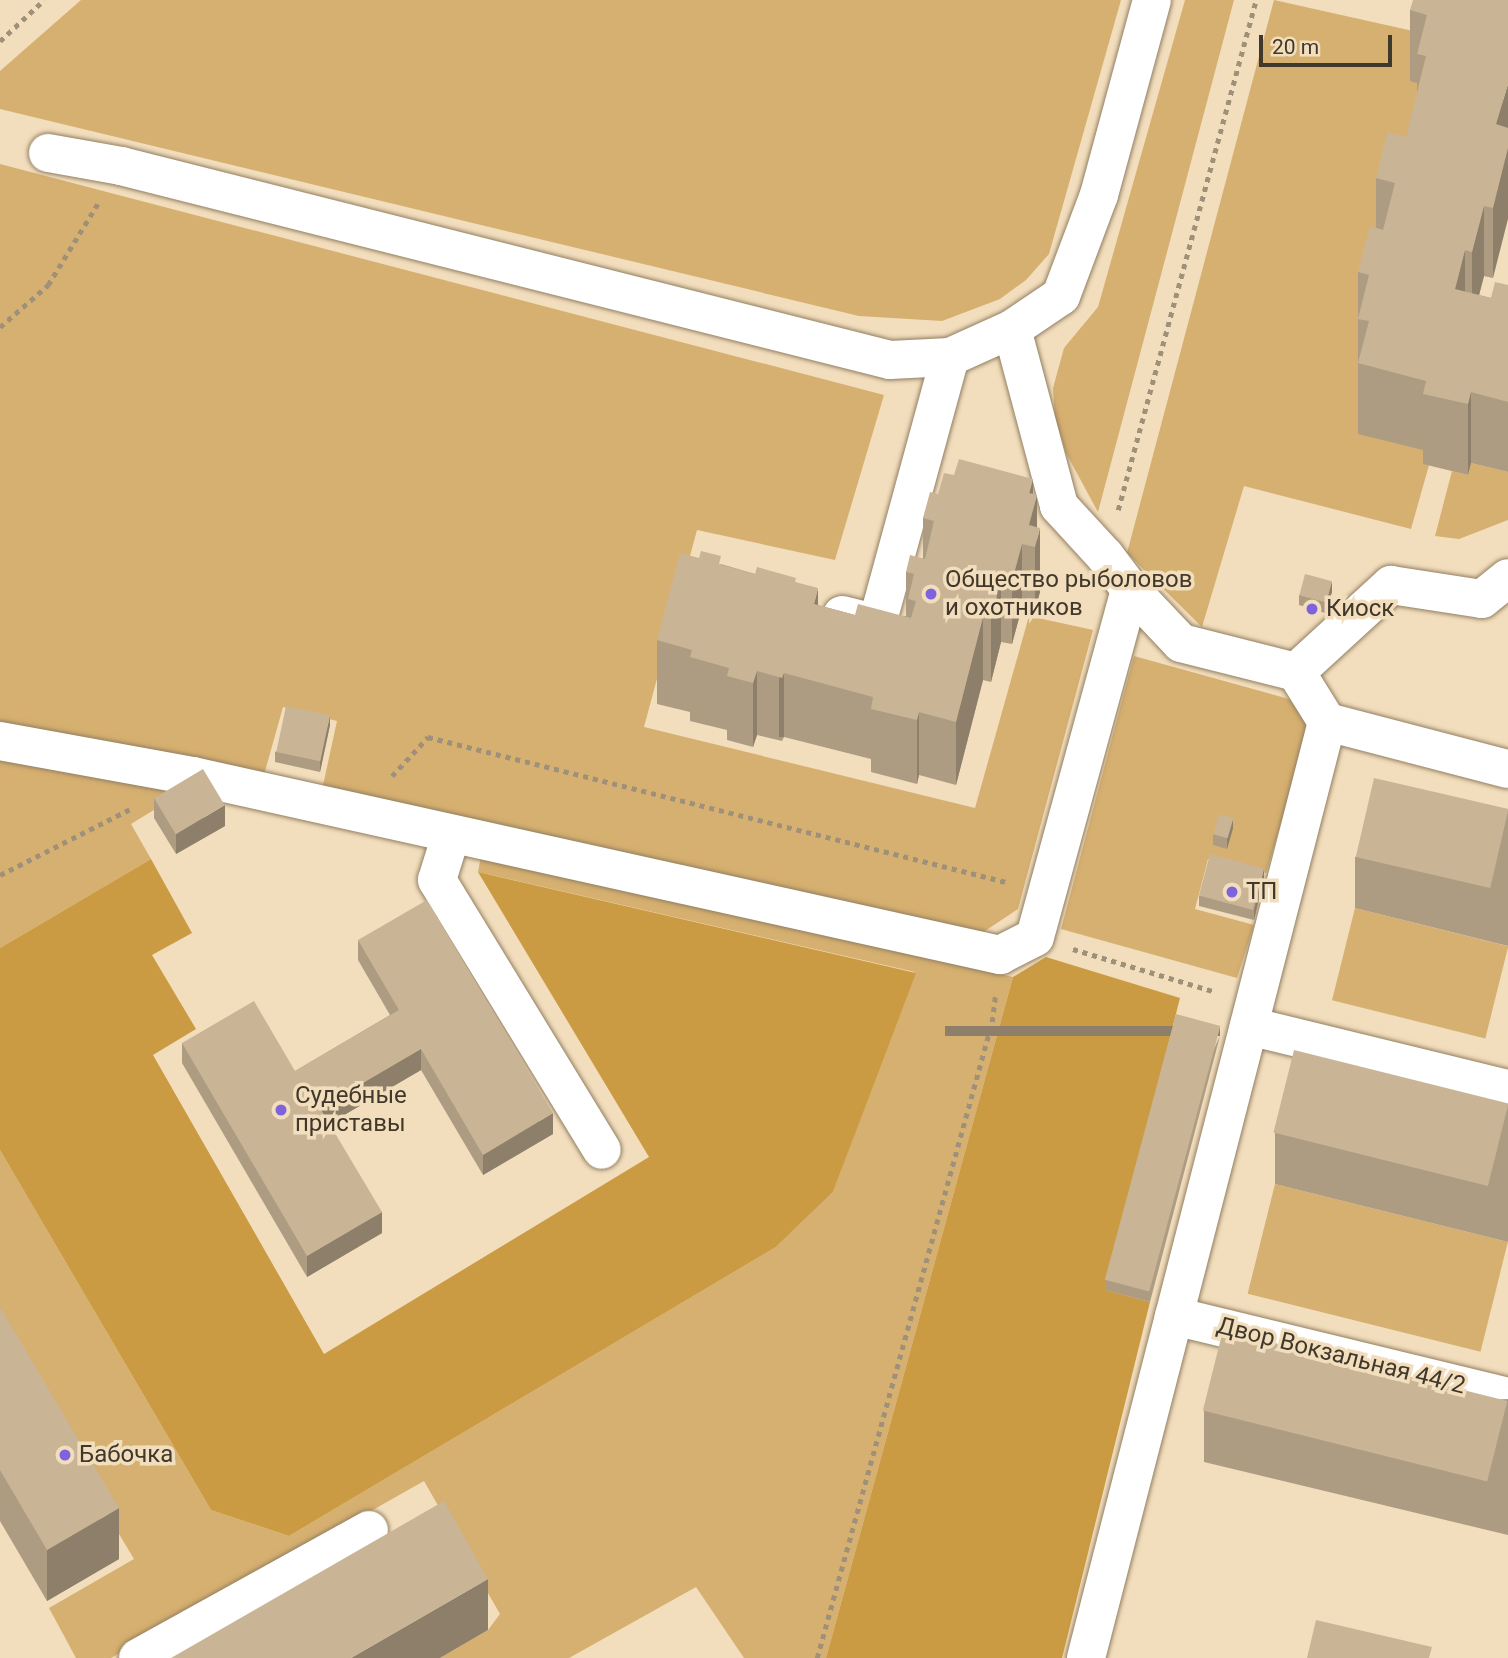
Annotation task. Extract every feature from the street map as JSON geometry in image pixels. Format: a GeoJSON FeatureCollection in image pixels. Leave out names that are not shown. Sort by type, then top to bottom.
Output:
{"type":"FeatureCollection","features":[{"type":"Feature","properties":{"kind":"street"},"geometry":{"type":"LineString","coordinates":[[48,153],[121,166],[890,360],[950,357],[1012,329],[1061,296],[1099,195],[1153,0]]}},
{"type":"Feature","properties":{"kind":"street"},"geometry":{"type":"LineString","coordinates":[[1012,329],[1059,506],[1105,556],[1130,589],[1181,643],[1296,673],[1327,722],[1508,768]]}},
{"type":"Feature","properties":{"kind":"street"},"geometry":{"type":"LineString","coordinates":[[809,606],[877,624],[950,357]]}},
{"type":"Feature","properties":{"kind":"street"},"geometry":{"type":"LineString","coordinates":[[1296,673],[1391,585],[1482,599],[1508,578]]}},
{"type":"Feature","properties":{"kind":"street"},"geometry":{"type":"LineString","coordinates":[[2,745],[193,776],[1000,955],[1035,937],[1130,589]]}},
{"type":"Feature","properties":{"kind":"street"},"geometry":{"type":"LineString","coordinates":[[1087,1658],[1327,722]]}},
{"type":"Feature","properties":{"kind":"street"},"geometry":{"type":"LineString","coordinates":[[451,835],[437,880],[602,1150]]}},
{"type":"Feature","properties":{"kind":"street"},"geometry":{"type":"LineString","coordinates":[[1251,1015],[1508,1089]]}},
{"type":"Feature","properties":{"kind":"street","name":"Двор Вокзальная 44/2"},"geometry":{"type":"LineString","coordinates":[[1174,1316],[1508,1397]]}},
{"type":"Feature","properties":{"kind":"street"},"geometry":{"type":"LineString","coordinates":[[138,1658],[369,1530]]}},
{"type":"Feature","properties":{"kind":"path"},"geometry":{"type":"LineString","coordinates":[[0,41],[44,0]]}},
{"type":"Feature","properties":{"kind":"path"},"geometry":{"type":"LineString","coordinates":[[1105,556],[1256,0]]}},
{"type":"Feature","properties":{"kind":"path"},"geometry":{"type":"LineString","coordinates":[[0,327],[48,285],[121,166]]}},
{"type":"Feature","properties":{"kind":"path"},"geometry":{"type":"LineString","coordinates":[[1035,937],[1251,1015]]}},
{"type":"Feature","properties":{"kind":"path"},"geometry":{"type":"LineString","coordinates":[[817,1658],[992,1022],[1000,955]]}},
{"type":"Feature","properties":{"kind":"shaded area"},"geometry":{"type":"Polygon","coordinates":[[[81,0],[1121,0],[1049,254],[1026,280],[1000,299],[942,321],[859,316],[0,109],[0,71],[81,0]]]}},
{"type":"Feature","properties":{"kind":"shaded area"},"geometry":{"type":"Polygon","coordinates":[[[1185,0],[1234,0],[1098,512],[1066,453],[1055,419],[1053,388],[1064,348],[1098,307],[1185,0]]]}},
{"type":"Feature","properties":{"kind":"shaded area"},"geometry":{"type":"Polygon","coordinates":[[[1274,0],[1422,33],[1410,80],[1427,85],[1426,451],[1429,465],[1411,529],[1244,486],[1202,627],[1127,553],[1274,0]]]}},
{"type":"Feature","properties":{"kind":"shaded area"},"geometry":{"type":"Polygon","coordinates":[[[0,164],[884,395],[835,560],[697,530],[644,727],[975,808],[1029,616],[1093,630],[1018,909],[979,935],[322,790],[337,721],[283,707],[264,775],[0,723],[0,164]]]}},
{"type":"Feature","properties":{"kind":"shaded area"},"geometry":{"type":"Polygon","coordinates":[[[1471,463],[1508,472],[1508,520],[1459,539],[1435,536],[1452,471],[1468,475],[1471,463]]]}},
{"type":"Feature","properties":{"kind":"shaded area"},"geometry":{"type":"Polygon","coordinates":[[[1134,656],[1289,699],[1310,728],[1266,873],[1208,859],[1195,909],[1254,925],[1237,978],[1061,929],[1134,656]]]}},
{"type":"Feature","properties":{"kind":"shaded area"},"geometry":{"type":"Polygon","coordinates":[[[0,756],[185,791],[131,824],[151,859],[0,948],[0,756]]]}},
{"type":"Feature","properties":{"kind":"shaded area"},"geometry":{"type":"Polygon","coordinates":[[[481,856],[1013,977],[826,1658],[744,1658],[696,1587],[569,1658],[440,1658],[488,1630],[500,1614],[424,1481],[111,1658],[76,1658],[49,1608],[134,1559],[0,1336],[0,1150],[211,1510],[289,1536],[776,1247],[833,1192],[915,972],[478,872],[481,856]]]}},
{"type":"Feature","properties":{"kind":"shaded area"},"geometry":{"type":"Polygon","coordinates":[[[151,859],[192,933],[152,955],[196,1029],[153,1055],[324,1354],[649,1157],[478,872],[916,973],[833,1192],[776,1247],[289,1536],[211,1510],[0,1150],[0,948],[151,859]]]}},
{"type":"Feature","properties":{"kind":"shaded area"},"geometry":{"type":"Polygon","coordinates":[[[1355,908],[1508,946],[1485,1038],[1332,1000],[1355,908]]]}},
{"type":"Feature","properties":{"kind":"shaded area"},"geometry":{"type":"Polygon","coordinates":[[[1046,957],[1180,998],[1106,1290],[1150,1302],[1062,1658],[826,1658],[1013,977],[1046,957]]]}},
{"type":"Feature","properties":{"kind":"shaded area"},"geometry":{"type":"Polygon","coordinates":[[[1275,1184],[1508,1242],[1481,1352],[1248,1294],[1275,1184]]]}},
{"type":"Feature","properties":{"kind":"building"},"geometry":{"type":"Polygon","coordinates":[[[1413,0],[1508,0],[1508,84],[1496,124],[1508,128],[1508,148],[1493,208],[1484,206],[1472,252],[1465,250],[1455,289],[1491,298],[1495,282],[1508,285],[1508,402],[1471,392],[1468,404],[1423,394],[1426,381],[1358,363],[1369,321],[1358,319],[1369,275],[1358,272],[1370,226],[1383,230],[1395,183],[1376,178],[1387,132],[1406,137],[1426,56],[1417,54],[1427,15],[1410,10],[1413,0]]]}},
{"type":"Feature","properties":{"kind":"building"},"geometry":{"type":"Polygon","coordinates":[[[959,459],[1033,479],[1029,493],[1037,495],[1029,525],[1040,528],[1035,547],[1022,544],[1012,581],[1001,579],[991,619],[983,617],[956,722],[919,712],[917,720],[871,709],[873,697],[784,673],[782,678],[757,671],[753,683],[727,676],[729,668],[690,657],[692,650],[657,640],[680,553],[699,558],[701,551],[721,556],[719,564],[755,574],[757,567],[796,578],[795,582],[818,588],[814,604],[855,615],[858,604],[911,618],[916,601],[908,599],[914,574],[906,572],[910,555],[925,559],[934,521],[923,518],[930,492],[938,494],[944,473],[954,475],[959,459]]]}},
{"type":"Feature","properties":{"kind":"building"},"geometry":{"type":"Polygon","coordinates":[[[1305,574],[1332,581],[1326,602],[1299,595],[1305,574]]]}},
{"type":"Feature","properties":{"kind":"building"},"geometry":{"type":"Polygon","coordinates":[[[286,706],[330,715],[320,761],[276,752],[286,706]]]}},
{"type":"Feature","properties":{"kind":"building"},"geometry":{"type":"Polygon","coordinates":[[[203,769],[225,805],[176,834],[154,798],[203,769]]]}},
{"type":"Feature","properties":{"kind":"building"},"geometry":{"type":"Polygon","coordinates":[[[1374,778],[1508,809],[1490,888],[1356,857],[1374,778]]]}},
{"type":"Feature","properties":{"kind":"building"},"geometry":{"type":"Polygon","coordinates":[[[1219,814],[1233,818],[1228,838],[1213,834],[1219,814]]]}},
{"type":"Feature","properties":{"kind":"building","name":"ТП"},"geometry":{"type":"Polygon","coordinates":[[[1210,854],[1264,868],[1253,910],[1199,896],[1210,854]]]}},
{"type":"Feature","properties":{"kind":"building","name":"Судебные приставы"},"geometry":{"type":"Polygon","coordinates":[[[427,900],[553,1113],[483,1155],[421,1049],[320,1108],[382,1212],[307,1256],[182,1043],[254,1001],[295,1071],[399,1010],[358,940],[427,900]]]}},
{"type":"Feature","properties":{"kind":"building"},"geometry":{"type":"Polygon","coordinates":[[[1176,1014],[1220,1026],[1149,1292],[1105,1280],[1176,1014]]]}},
{"type":"Feature","properties":{"kind":"building"},"geometry":{"type":"Polygon","coordinates":[[[1294,1050],[1508,1103],[1488,1186],[1273,1132],[1294,1050]]]}},
{"type":"Feature","properties":{"kind":"building"},"geometry":{"type":"Polygon","coordinates":[[[0,1307],[119,1508],[47,1550],[0,1470],[0,1307]]]}},
{"type":"Feature","properties":{"kind":"building"},"geometry":{"type":"Polygon","coordinates":[[[1223,1330],[1507,1401],[1487,1481],[1203,1411],[1223,1330]]]}},
{"type":"Feature","properties":{"kind":"building"},"geometry":{"type":"Polygon","coordinates":[[[444,1501],[488,1579],[351,1658],[171,1658],[444,1501]]]}},
{"type":"Feature","properties":{"kind":"building"},"geometry":{"type":"Polygon","coordinates":[[[1316,1620],[1432,1647],[1429,1658],[1307,1658],[1316,1620]]]}},
{"type":"Feature","properties":{"kind":"place","name":"Общество рыболовов и охотников"},"geometry":{"type":"Point","coordinates":[931,594]}},
{"type":"Feature","properties":{"kind":"place","name":"Киоск"},"geometry":{"type":"Point","coordinates":[1312,609]}},
{"type":"Feature","properties":{"kind":"place","name":"ТП"},"geometry":{"type":"Point","coordinates":[1232,892]}},
{"type":"Feature","properties":{"kind":"place","name":"Судебные приставы"},"geometry":{"type":"Point","coordinates":[281,1110]}},
{"type":"Feature","properties":{"kind":"place","name":"Бабочка"},"geometry":{"type":"Point","coordinates":[65,1455]}}]}
